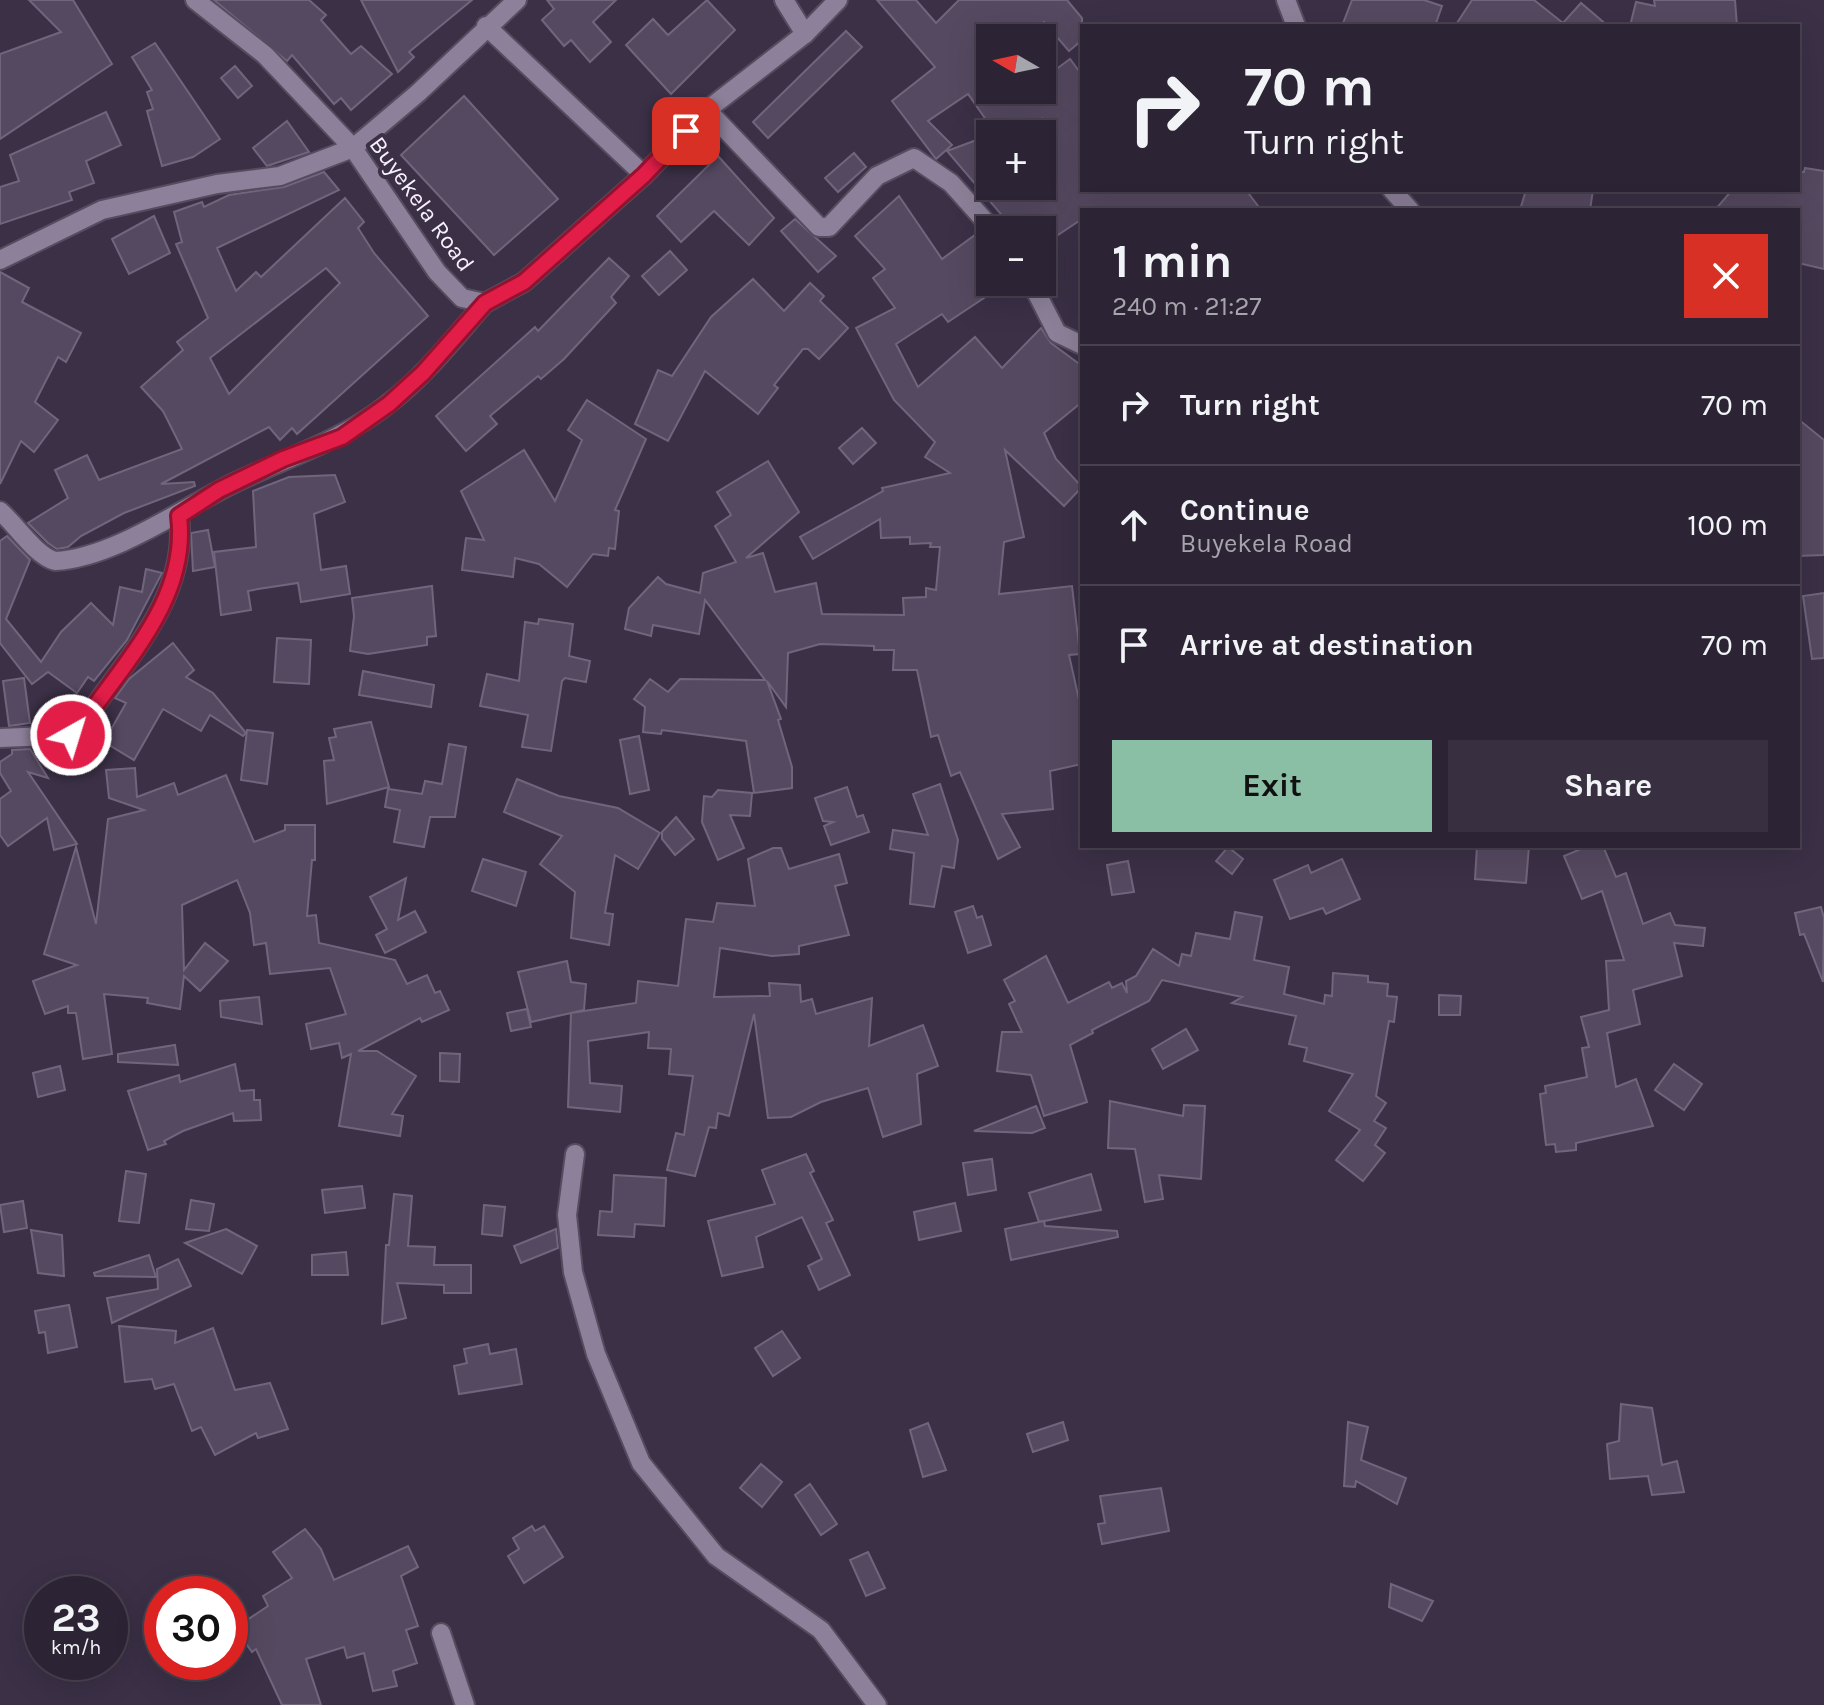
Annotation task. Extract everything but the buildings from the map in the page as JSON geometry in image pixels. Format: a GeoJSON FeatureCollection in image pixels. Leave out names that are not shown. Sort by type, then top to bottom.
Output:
{"type":"FeatureCollection","features":[{"type":"Feature","properties":{"kind":"street","name":"Buyekela Road"},"geometry":{"type":"LineString","coordinates":[[195,0],[265,55],[353,148],[437,272],[462,298],[485,303]]}},
{"type":"Feature","properties":{"kind":"street"},"geometry":{"type":"LineString","coordinates":[[0,260],[102,210],[217,184],[280,176],[353,148],[418,93],[517,0]]}},
{"type":"Feature","properties":{"kind":"street"},"geometry":{"type":"LineString","coordinates":[[784,0],[805,34]]}},
{"type":"Feature","properties":{"kind":"street"},"geometry":{"type":"LineString","coordinates":[[0,511],[36,549],[55,561],[82,557],[179,516],[270,465],[342,437],[389,404],[423,373],[485,303],[524,282],[644,175],[707,110],[805,34],[838,0]]}},
{"type":"Feature","properties":{"kind":"street"},"geometry":{"type":"LineString","coordinates":[[1286,0],[1295,24]]}},
{"type":"Feature","properties":{"kind":"street"},"geometry":{"type":"LineString","coordinates":[[486,26],[644,175]]}},
{"type":"Feature","properties":{"kind":"street"},"geometry":{"type":"LineString","coordinates":[[707,110],[819,227],[829,227],[877,176],[914,158],[951,183],[980,216]]}},
{"type":"Feature","properties":{"kind":"street"},"geometry":{"type":"LineString","coordinates":[[1394,192],[1408,208]]}},
{"type":"Feature","properties":{"kind":"street"},"geometry":{"type":"LineString","coordinates":[[1038,296],[1057,333],[1080,344]]}},
{"type":"Feature","properties":{"kind":"street"},"geometry":{"type":"LineString","coordinates":[[0,738],[71,735],[85,720],[171,592],[182,542],[179,516]]}},
{"type":"Feature","properties":{"kind":"street"},"geometry":{"type":"LineString","coordinates":[[575,1154],[567,1215],[573,1272],[596,1354],[641,1463],[716,1556],[821,1630],[877,1705]]}},
{"type":"Feature","properties":{"kind":"street"},"geometry":{"type":"LineString","coordinates":[[441,1633],[465,1705]]}},
{"type":"Feature","properties":{"kind":"route"},"geometry":{"type":"LineString","coordinates":[[71,735],[85,720],[171,592],[180,565],[182,542],[179,516],[219,490],[283,459],[342,437],[389,404],[423,373],[485,303],[498,299],[524,282],[644,175],[686,131]]}}]}
